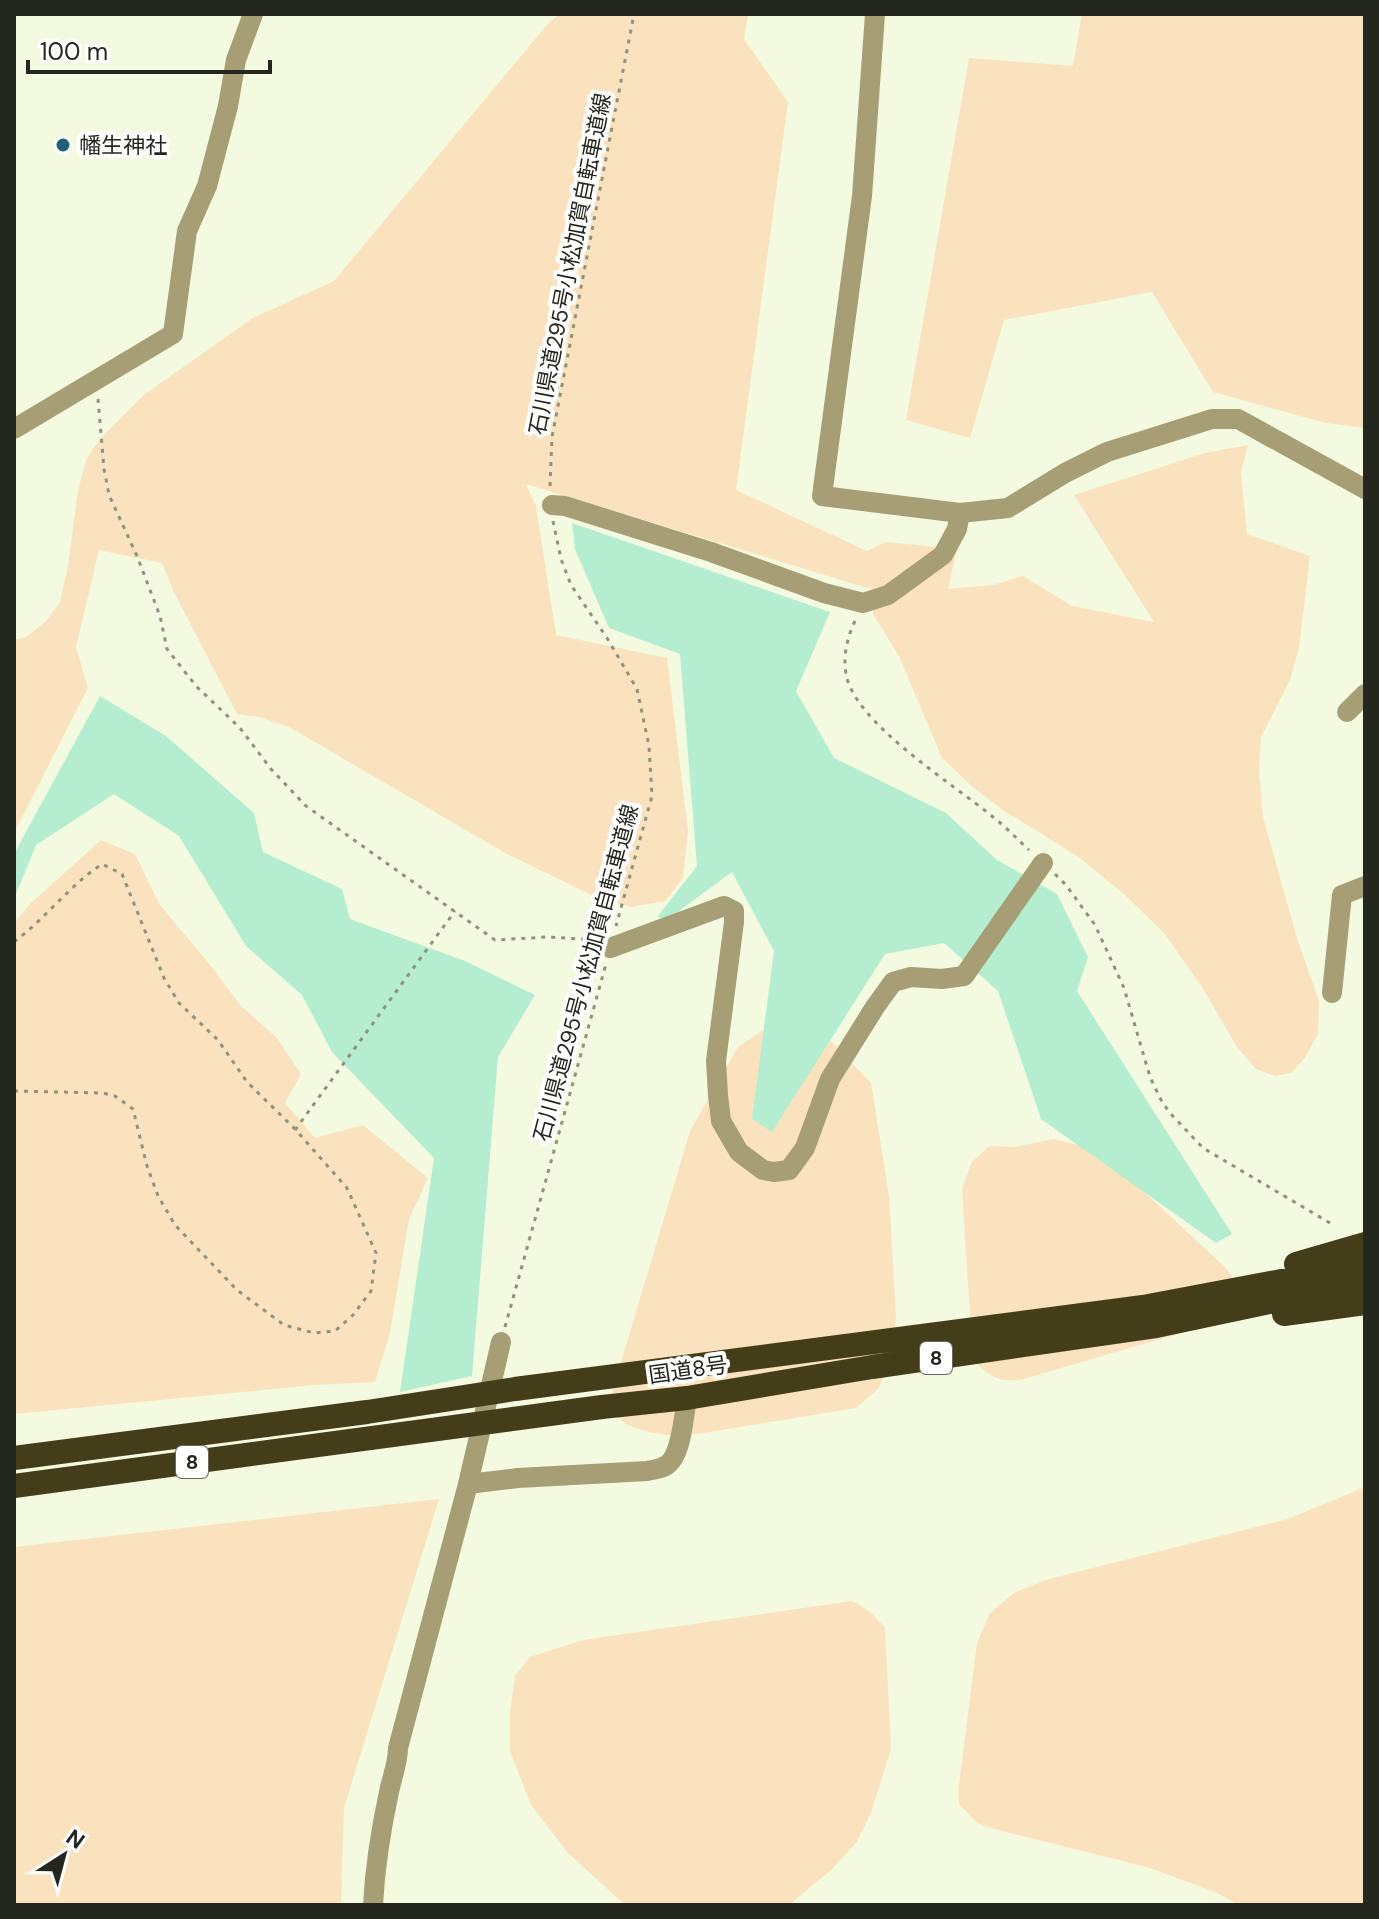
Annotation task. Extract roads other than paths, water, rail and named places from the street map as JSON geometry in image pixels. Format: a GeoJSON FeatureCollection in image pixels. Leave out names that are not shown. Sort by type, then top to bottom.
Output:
{"type":"FeatureCollection","features":[{"type":"Feature","properties":{"kind":"highway"},"geometry":{"type":"LineString","coordinates":[[1150,1316],[1365,1244]]}},
{"type":"Feature","properties":{"kind":"highway","name":"国道8号"},"geometry":{"type":"LineString","coordinates":[[14,1458],[367,1412],[515,1389],[1150,1316],[1365,1264]]}},
{"type":"Feature","properties":{"kind":"highway","name":"国道8号"},"geometry":{"type":"LineString","coordinates":[[14,1486],[687,1398],[1150,1316],[1365,1282]]}},
{"type":"Feature","properties":{"kind":"highway"},"geometry":{"type":"LineString","coordinates":[[1150,1316],[1258,1318],[1365,1303]]}},
{"type":"Feature","properties":{"kind":"street"},"geometry":{"type":"LineString","coordinates":[[14,429],[173,334],[187,231],[207,186],[228,106],[236,60],[253,14]]}},
{"type":"Feature","properties":{"kind":"street"},"geometry":{"type":"LineString","coordinates":[[875,14],[862,196],[822,496],[960,513],[1008,508],[1065,473],[1107,452],[1212,419],[1238,419],[1365,489]]}},
{"type":"Feature","properties":{"kind":"street"},"geometry":{"type":"LineString","coordinates":[[552,505],[565,506],[711,552],[824,593],[863,603],[888,595],[943,555],[957,529],[960,513]]}},
{"type":"Feature","properties":{"kind":"street"},"geometry":{"type":"LineString","coordinates":[[1347,712],[1365,694]]}},
{"type":"Feature","properties":{"kind":"street"},"geometry":{"type":"LineString","coordinates":[[611,944],[724,906],[734,911],[716,1061],[721,1121],[739,1152],[763,1170],[789,1170],[805,1148],[830,1079],[893,982],[911,977],[942,979],[964,976],[1039,868]]}},
{"type":"Feature","properties":{"kind":"street"},"geometry":{"type":"LineString","coordinates":[[1332,993],[1342,895],[1365,886]]}},
{"type":"Feature","properties":{"kind":"street"},"geometry":{"type":"LineString","coordinates":[[373,1905],[375,1869],[398,1748],[468,1484],[501,1342]]}},
{"type":"Feature","properties":{"kind":"street"},"geometry":{"type":"LineString","coordinates":[[468,1484],[663,1468],[672,1461],[676,1452],[687,1398]]}},
{"type":"Feature","properties":{"kind":"place","name":"幡生神社"},"geometry":{"type":"Point","coordinates":[63,145]}}]}
